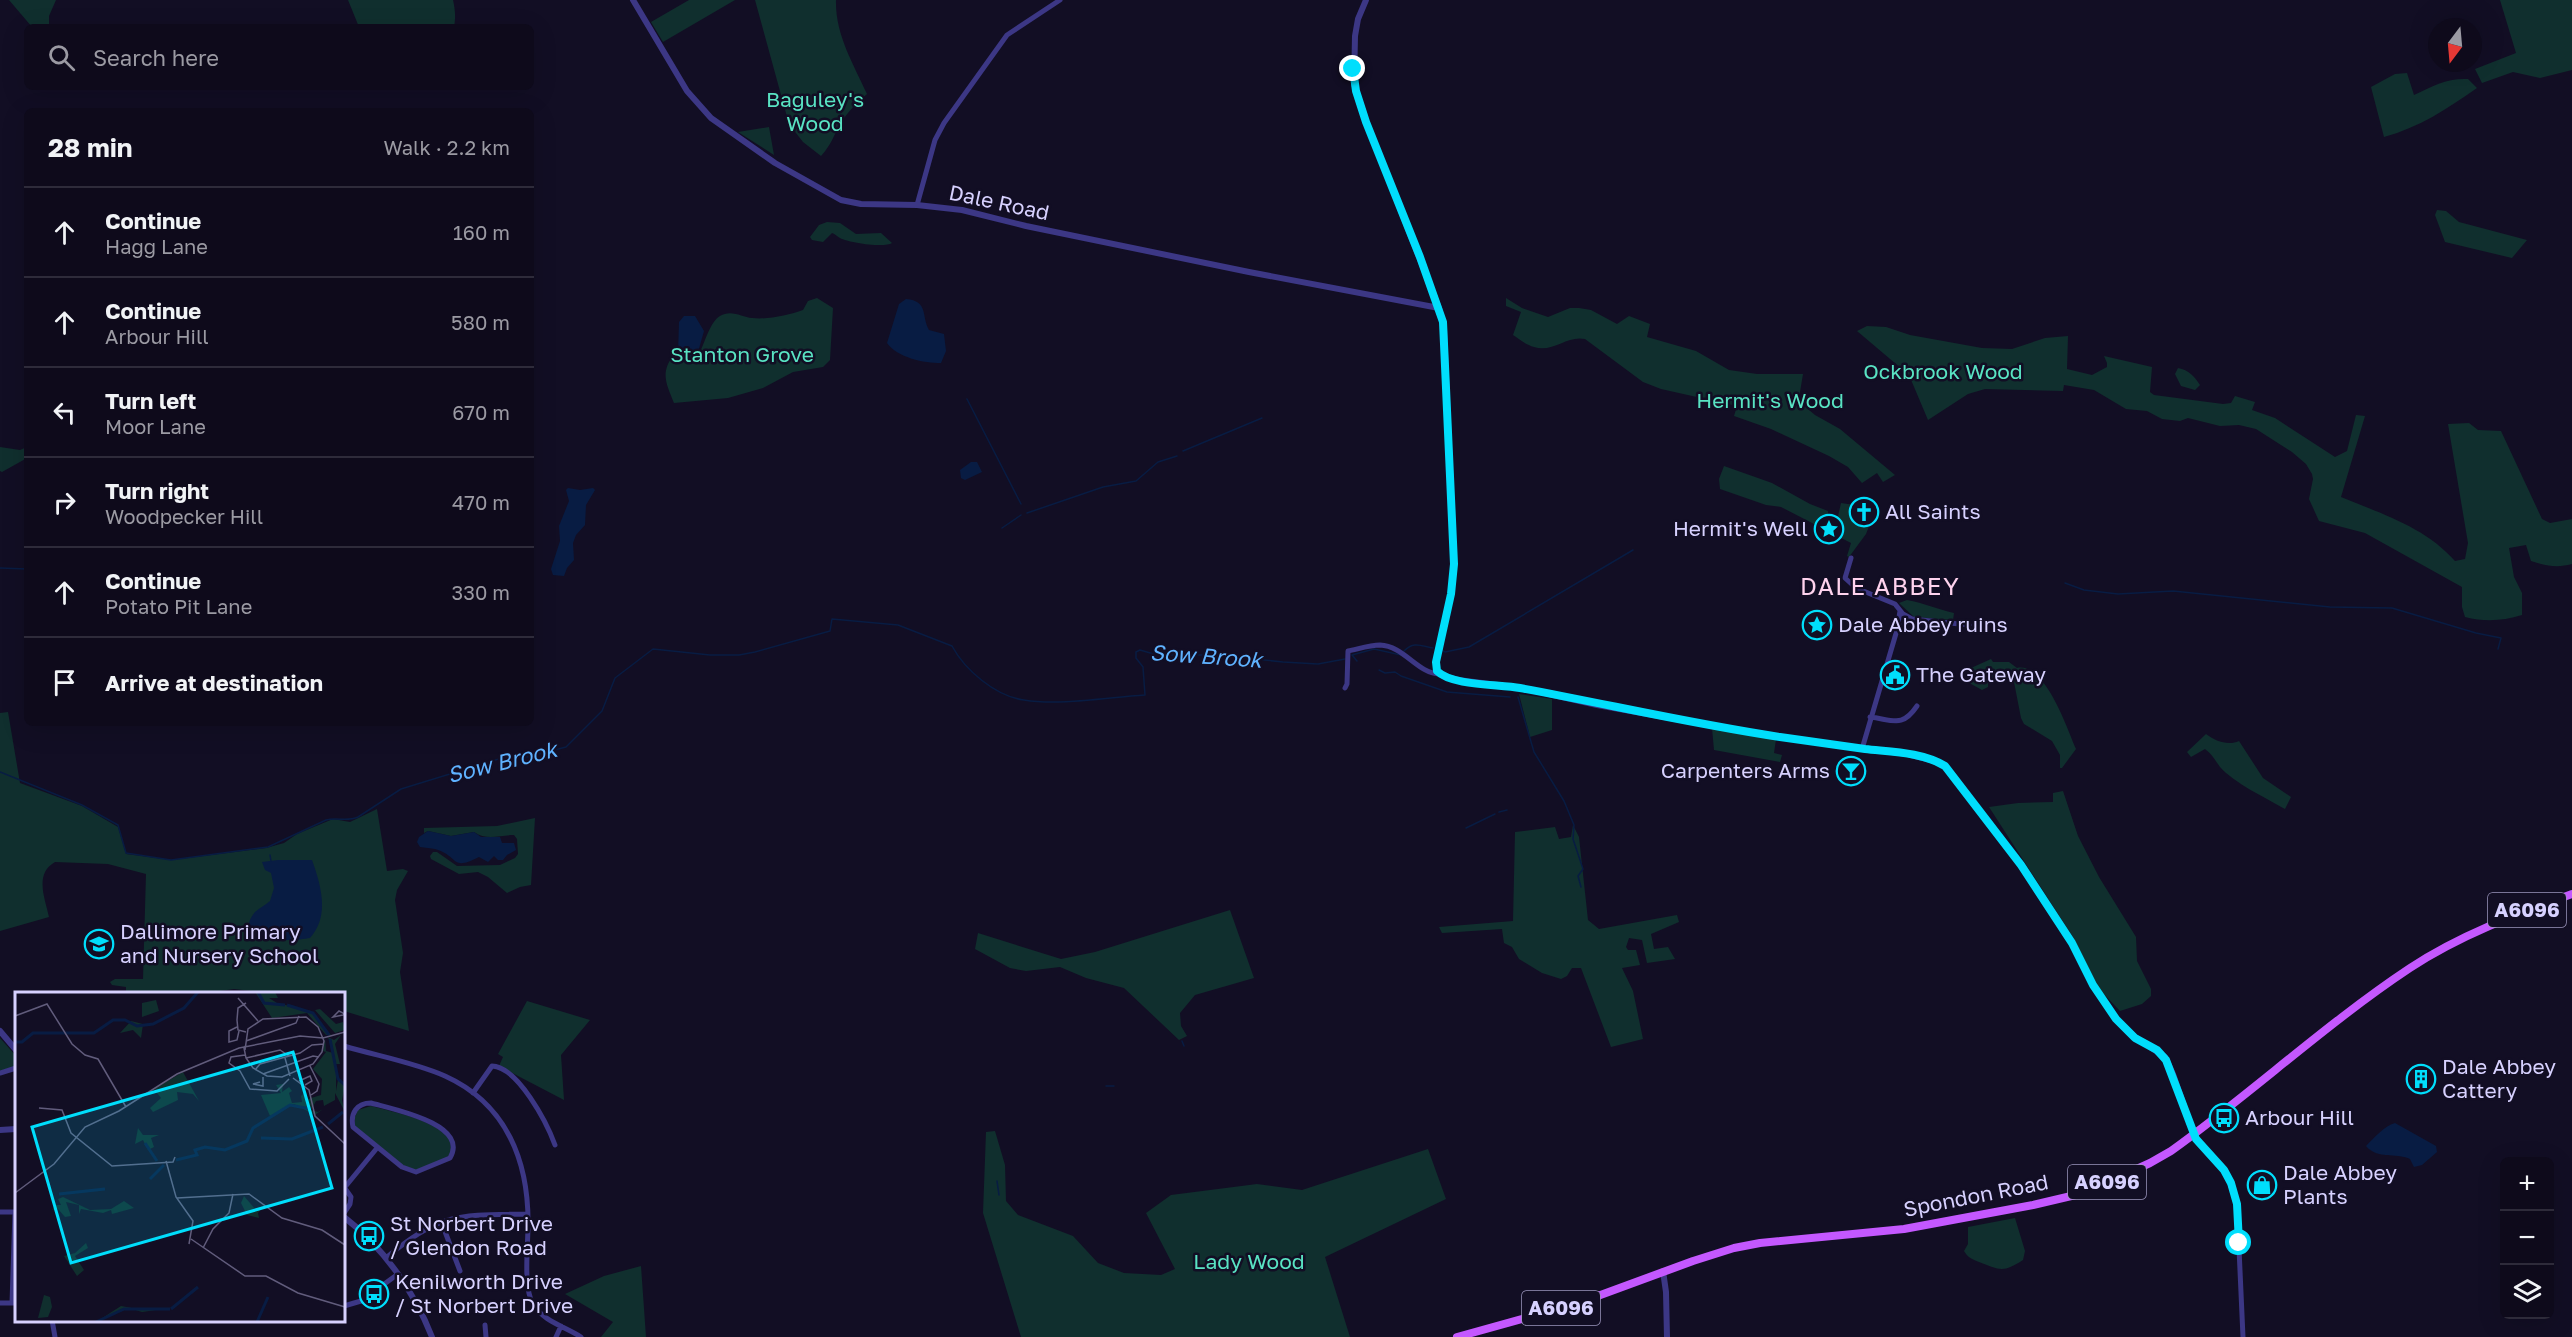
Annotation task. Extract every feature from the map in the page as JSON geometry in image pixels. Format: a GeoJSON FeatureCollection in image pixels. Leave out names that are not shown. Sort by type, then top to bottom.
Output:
{"type":"FeatureCollection","features":[{"type":"Feature","properties":{"kind":"main road","name":"Spondon Road"},"geometry":{"type":"LineString","coordinates":[[1663,1271],[1713,1254],[1756,1244],[1904,1229],[2074,1195],[2150,1163],[2194,1135],[2341,1017],[2412,967],[2483,929],[2572,894]]}},
{"type":"Feature","properties":{"kind":"main road","name":"A6096"},"geometry":{"type":"LineString","coordinates":[[1457,1337],[1576,1304],[1663,1271]]}},
{"type":"Feature","properties":{"kind":"street","name":"Dale Road"},"geometry":{"type":"LineString","coordinates":[[633,0],[687,91],[724,129],[775,163],[841,200],[861,204],[917,205],[968,211],[1026,226],[1238,270],[1439,308]]}},
{"type":"Feature","properties":{"kind":"street"},"geometry":{"type":"LineString","coordinates":[[917,205],[935,140],[944,123],[1007,35],[1060,0]]}},
{"type":"Feature","properties":{"kind":"street"},"geometry":{"type":"LineString","coordinates":[[1366,0],[1358,19],[1354,45],[1356,91],[1439,308],[1444,329],[1454,564],[1451,594],[1436,662],[1439,674]]}},
{"type":"Feature","properties":{"kind":"street"},"geometry":{"type":"LineString","coordinates":[[1851,558],[1845,576],[1846,580],[1860,590],[1895,604],[1900,611],[1912,619],[1969,625]]}},
{"type":"Feature","properties":{"kind":"street"},"geometry":{"type":"LineString","coordinates":[[1862,748],[1897,630],[1900,611]]}},
{"type":"Feature","properties":{"kind":"street"},"geometry":{"type":"LineString","coordinates":[[1897,630],[1912,619]]}},
{"type":"Feature","properties":{"kind":"street"},"geometry":{"type":"LineString","coordinates":[[1345,688],[1348,651],[1384,646],[1396,650],[1429,671],[1458,680],[1521,688],[1771,736],[1931,760],[1948,770],[2021,865],[2072,943],[2093,985],[2116,1019],[2135,1038],[2164,1057],[2173,1074],[2194,1135],[2227,1175],[2237,1204],[2243,1337]]}},
{"type":"Feature","properties":{"kind":"street"},"geometry":{"type":"LineString","coordinates":[[1870,717],[1903,721],[1917,706]]}},
{"type":"Feature","properties":{"kind":"street"},"geometry":{"type":"LineString","coordinates":[[0,1031],[15,1049]]}},
{"type":"Feature","properties":{"kind":"street"},"geometry":{"type":"LineString","coordinates":[[345,1046],[441,1074],[473,1093],[498,1118],[516,1148],[524,1175],[528,1214],[529,1296],[541,1314],[581,1337]]}},
{"type":"Feature","properties":{"kind":"street"},"geometry":{"type":"LineString","coordinates":[[473,1093],[489,1070],[495,1066],[530,1096],[545,1121],[555,1145]]}},
{"type":"Feature","properties":{"kind":"street"},"geometry":{"type":"LineString","coordinates":[[0,1072],[15,1068]]}},
{"type":"Feature","properties":{"kind":"street"},"geometry":{"type":"LineString","coordinates":[[364,1104],[382,1106],[429,1122],[448,1135],[454,1147],[448,1161],[416,1172],[402,1167],[377,1148],[355,1130],[352,1124],[354,1113],[364,1104]]}},
{"type":"Feature","properties":{"kind":"street"},"geometry":{"type":"LineString","coordinates":[[545,1121],[552,1118]]}},
{"type":"Feature","properties":{"kind":"street"},"geometry":{"type":"LineString","coordinates":[[0,1130],[15,1129]]}},
{"type":"Feature","properties":{"kind":"street"},"geometry":{"type":"LineString","coordinates":[[345,1186],[377,1148]]}},
{"type":"Feature","properties":{"kind":"street"},"geometry":{"type":"LineString","coordinates":[[345,1189],[351,1200],[345,1213]]}},
{"type":"Feature","properties":{"kind":"street"},"geometry":{"type":"LineString","coordinates":[[386,1258],[416,1234],[441,1221],[468,1215],[528,1214]]}},
{"type":"Feature","properties":{"kind":"street"},"geometry":{"type":"LineString","coordinates":[[345,1216],[386,1258],[398,1274],[417,1304],[432,1337]]}},
{"type":"Feature","properties":{"kind":"street"},"geometry":{"type":"LineString","coordinates":[[441,1221],[460,1271]]}},
{"type":"Feature","properties":{"kind":"street"},"geometry":{"type":"LineString","coordinates":[[0,1303],[14,1303],[15,1258]]}},
{"type":"Feature","properties":{"kind":"street"},"geometry":{"type":"LineString","coordinates":[[1663,1271],[1667,1337]]}},
{"type":"Feature","properties":{"kind":"street"},"geometry":{"type":"LineString","coordinates":[[345,1306],[361,1300],[398,1274]]}},
{"type":"Feature","properties":{"kind":"street"},"geometry":{"type":"LineString","coordinates":[[52,1322],[55,1337]]}},
{"type":"Feature","properties":{"kind":"street"},"geometry":{"type":"LineString","coordinates":[[485,1325],[486,1337]]}},
{"type":"Feature","properties":{"kind":"street"},"geometry":{"type":"LineString","coordinates":[[556,1337],[561,1326]]}},
{"type":"Feature","properties":{"kind":"green space"},"geometry":{"type":"Polygon","coordinates":[[[9,0],[56,0],[49,16],[49,24],[29,24],[9,0]]]}},
{"type":"Feature","properties":{"kind":"green space"},"geometry":{"type":"Polygon","coordinates":[[[348,0],[453,0],[454,24],[358,24],[348,0]]]}},
{"type":"Feature","properties":{"kind":"green space"},"geometry":{"type":"Polygon","coordinates":[[[689,0],[735,0],[663,42],[651,22],[689,0]]]}},
{"type":"Feature","properties":{"kind":"green space","name":"Baguley's Wood"},"geometry":{"type":"Polygon","coordinates":[[[755,0],[836,0],[838,25],[867,94],[847,115],[821,156],[803,142],[789,124],[755,0]]]}},
{"type":"Feature","properties":{"kind":"green space"},"geometry":{"type":"Polygon","coordinates":[[[2500,0],[2572,0],[2572,70],[2540,78],[2513,72],[2482,83],[2476,72],[2482,72],[2482,66],[2516,53],[2500,0]]]}},
{"type":"Feature","properties":{"kind":"green space"},"geometry":{"type":"Polygon","coordinates":[[[2407,73],[2414,95],[2440,83],[2453,80],[2468,79],[2477,88],[2433,117],[2384,137],[2371,87],[2395,74],[2407,73]]]}},
{"type":"Feature","properties":{"kind":"green space"},"geometry":{"type":"Polygon","coordinates":[[[769,127],[774,155],[738,132],[769,127]]]}},
{"type":"Feature","properties":{"kind":"green space"},"geometry":{"type":"Polygon","coordinates":[[[2437,210],[2446,211],[2459,222],[2527,240],[2512,258],[2445,242],[2435,215],[2437,210]]]}},
{"type":"Feature","properties":{"kind":"green space"},"geometry":{"type":"Polygon","coordinates":[[[827,222],[840,223],[856,234],[881,233],[892,243],[875,245],[859,243],[845,240],[832,233],[823,242],[812,240],[810,237],[819,225],[827,222]]]}},
{"type":"Feature","properties":{"kind":"green space","name":"Stanton Grove"},"geometry":{"type":"Polygon","coordinates":[[[817,298],[833,308],[830,360],[823,367],[793,372],[763,388],[728,398],[674,403],[666,378],[670,361],[674,354],[686,358],[700,352],[711,327],[720,316],[728,313],[758,318],[778,317],[803,310],[808,301],[817,298]]]}},
{"type":"Feature","properties":{"kind":"green space","name":"Hermit's Wood"},"geometry":{"type":"Polygon","coordinates":[[[1506,298],[1522,308],[1548,317],[1570,308],[1591,310],[1617,324],[1629,316],[1650,324],[1647,337],[1696,351],[1729,370],[1757,374],[1803,374],[1799,398],[1802,404],[1815,415],[1840,429],[1895,475],[1883,482],[1877,473],[1862,483],[1848,467],[1829,456],[1771,429],[1734,416],[1737,406],[1661,389],[1643,382],[1585,339],[1572,339],[1547,348],[1528,345],[1513,335],[1521,312],[1506,306],[1506,298]]]}},
{"type":"Feature","properties":{"kind":"green space","name":"Ockbrook Wood"},"geometry":{"type":"Polygon","coordinates":[[[1867,326],[1886,327],[1910,335],[1982,348],[2012,349],[2045,338],[2068,336],[2067,369],[2092,375],[2107,367],[2104,356],[2152,367],[2150,392],[2154,395],[2223,404],[2231,403],[2235,396],[2255,402],[2252,410],[2275,418],[2335,457],[2347,451],[2356,415],[2365,416],[2341,497],[2417,530],[2455,561],[2465,559],[2468,543],[2448,424],[2469,423],[2478,430],[2501,431],[2542,519],[2550,523],[2572,519],[2572,564],[2556,566],[2542,564],[2531,561],[2526,545],[2509,548],[2514,577],[2522,593],[2522,615],[2494,620],[2465,617],[2462,607],[2462,587],[2365,533],[2319,521],[2309,499],[2313,479],[2306,464],[2292,452],[2256,429],[2239,425],[2220,426],[2188,418],[2180,421],[2162,419],[2147,411],[2126,409],[2094,390],[2064,385],[2063,391],[1985,389],[1968,394],[1928,420],[1909,375],[1857,331],[1867,326]]]}},
{"type":"Feature","properties":{"kind":"green space"},"geometry":{"type":"Polygon","coordinates":[[[2178,368],[2185,370],[2196,379],[2200,385],[2195,390],[2181,386],[2175,374],[2178,368]]]}},
{"type":"Feature","properties":{"kind":"green space"},"geometry":{"type":"Polygon","coordinates":[[[0,447],[20,450],[24,448],[24,460],[0,471],[0,447]]]}},
{"type":"Feature","properties":{"kind":"green space"},"geometry":{"type":"Polygon","coordinates":[[[1724,466],[1772,483],[1828,511],[1828,523],[1836,525],[1841,503],[1868,507],[1867,515],[1873,516],[1866,534],[1849,557],[1847,556],[1851,543],[1781,507],[1766,505],[1720,489],[1719,479],[1724,466]]]}},
{"type":"Feature","properties":{"kind":"green space"},"geometry":{"type":"Polygon","coordinates":[[[1907,600],[1954,613],[1953,620],[1914,617],[1899,603],[1907,600]]]}},
{"type":"Feature","properties":{"kind":"green space"},"geometry":{"type":"Polygon","coordinates":[[[1991,659],[1993,662],[2009,662],[2017,668],[2027,669],[2037,675],[2046,685],[2076,749],[2062,768],[2060,768],[2060,755],[2052,741],[2024,724],[2014,682],[2003,676],[1988,681],[1988,687],[1982,690],[1962,679],[1971,668],[1991,659]]]}},
{"type":"Feature","properties":{"kind":"green space"},"geometry":{"type":"Polygon","coordinates":[[[1519,694],[1552,699],[1552,730],[1530,737],[1519,694]]]}},
{"type":"Feature","properties":{"kind":"green space"},"geometry":{"type":"Polygon","coordinates":[[[8,712],[20,783],[82,806],[118,827],[126,854],[172,860],[266,848],[284,843],[297,834],[333,819],[350,822],[377,809],[387,871],[403,869],[408,871],[397,890],[395,900],[403,953],[400,972],[409,1031],[345,1011],[345,992],[261,992],[234,989],[213,992],[126,992],[126,987],[112,985],[110,982],[115,979],[143,979],[146,874],[108,864],[55,862],[45,873],[43,880],[49,917],[0,931],[0,713],[8,712]]]}},
{"type":"Feature","properties":{"kind":"green space"},"geometry":{"type":"Polygon","coordinates":[[[1712,728],[1776,739],[1774,753],[1782,755],[1780,762],[1714,750],[1712,728]]]}},
{"type":"Feature","properties":{"kind":"green space"},"geometry":{"type":"Polygon","coordinates":[[[2206,734],[2222,742],[2239,741],[2263,778],[2291,797],[2285,809],[2233,779],[2205,749],[2191,757],[2187,752],[2206,734]]]}},
{"type":"Feature","properties":{"kind":"green space"},"geometry":{"type":"Polygon","coordinates":[[[2063,791],[2078,836],[2099,877],[2136,937],[2137,961],[2151,989],[2151,996],[2142,1004],[2120,1011],[2099,989],[2073,937],[1989,807],[2053,802],[2053,793],[2063,791]]]}},
{"type":"Feature","properties":{"kind":"green space"},"geometry":{"type":"Polygon","coordinates":[[[535,818],[531,885],[507,893],[488,877],[478,872],[459,874],[431,859],[430,856],[433,852],[437,852],[457,866],[500,865],[515,858],[518,854],[517,839],[514,835],[489,837],[474,832],[451,836],[428,831],[424,833],[424,828],[497,826],[535,818]]]}},
{"type":"Feature","properties":{"kind":"green space"},"geometry":{"type":"Polygon","coordinates":[[[1573,825],[1579,837],[1588,920],[1599,929],[1677,915],[1679,922],[1651,934],[1654,949],[1668,947],[1675,959],[1647,963],[1642,940],[1629,938],[1626,947],[1628,950],[1636,950],[1640,965],[1622,968],[1633,991],[1643,1039],[1611,1047],[1581,968],[1572,968],[1567,976],[1561,979],[1542,973],[1519,959],[1512,947],[1504,943],[1502,929],[1442,933],[1439,927],[1513,921],[1515,832],[1555,827],[1559,839],[1571,837],[1573,825]]]}},
{"type":"Feature","properties":{"kind":"green space"},"geometry":{"type":"Polygon","coordinates":[[[1230,910],[1254,978],[1195,995],[1180,1013],[1181,1026],[1187,1036],[1179,1040],[1124,988],[1086,978],[1060,967],[1026,971],[1010,968],[975,949],[978,933],[1061,959],[1095,952],[1230,910]]]}},
{"type":"Feature","properties":{"kind":"green space"},"geometry":{"type":"Polygon","coordinates":[[[527,1001],[590,1020],[561,1055],[564,1100],[499,1066],[503,1057],[498,1054],[527,1001]]]}},
{"type":"Feature","properties":{"kind":"green space"},"geometry":{"type":"Polygon","coordinates":[[[0,1038],[15,1055],[15,1066],[0,1071],[0,1038]]]}},
{"type":"Feature","properties":{"kind":"green space"},"geometry":{"type":"Polygon","coordinates":[[[371,1106],[412,1117],[441,1131],[449,1138],[452,1151],[446,1159],[416,1170],[403,1166],[355,1126],[358,1110],[371,1106]]]}},
{"type":"Feature","properties":{"kind":"green space","name":"Lady Wood"},"geometry":{"type":"Polygon","coordinates":[[[995,1131],[1005,1165],[1006,1201],[1018,1215],[1073,1236],[1098,1263],[1124,1273],[1161,1275],[1175,1269],[1146,1213],[1171,1195],[1257,1184],[1302,1190],[1428,1149],[1446,1199],[1325,1257],[1350,1337],[1021,1337],[983,1213],[986,1132],[995,1131]]]}},
{"type":"Feature","properties":{"kind":"green space"},"geometry":{"type":"Polygon","coordinates":[[[2015,1218],[2025,1251],[2023,1260],[2011,1267],[2001,1269],[1974,1260],[1964,1251],[1968,1244],[1968,1227],[2015,1218]]]}},
{"type":"Feature","properties":{"kind":"green space"},"geometry":{"type":"Polygon","coordinates":[[[641,1266],[646,1337],[601,1337],[613,1322],[565,1294],[604,1276],[641,1266]]]}},
{"type":"Feature","properties":{"kind":"water"},"geometry":{"type":"Polygon","coordinates":[[[906,299],[913,300],[921,306],[929,330],[944,334],[946,351],[941,363],[919,361],[904,356],[887,343],[899,304],[906,299]]]}},
{"type":"Feature","properties":{"kind":"water"},"geometry":{"type":"Polygon","coordinates":[[[684,316],[695,316],[704,331],[698,352],[689,357],[678,354],[679,322],[684,316]]]}},
{"type":"Feature","properties":{"kind":"water"},"geometry":{"type":"Polygon","coordinates":[[[971,462],[977,462],[982,472],[965,480],[961,478],[960,470],[971,462]]]}},
{"type":"Feature","properties":{"kind":"water"},"geometry":{"type":"Polygon","coordinates":[[[568,488],[580,490],[593,488],[595,490],[586,505],[585,525],[576,535],[573,543],[574,560],[564,576],[553,575],[551,569],[560,541],[559,526],[569,501],[566,490],[568,488]]]}},
{"type":"Feature","properties":{"kind":"water"},"geometry":{"type":"Polygon","coordinates":[[[428,831],[451,836],[474,832],[481,837],[500,837],[502,843],[514,843],[516,850],[503,860],[498,860],[494,856],[488,862],[479,857],[459,863],[443,852],[420,847],[417,842],[419,837],[428,831]]]}},
{"type":"Feature","properties":{"kind":"water"},"geometry":{"type":"Polygon","coordinates":[[[312,860],[321,890],[322,910],[320,920],[310,938],[267,939],[250,931],[249,923],[255,912],[270,901],[274,888],[271,873],[265,870],[262,862],[312,860]]]}},
{"type":"Feature","properties":{"kind":"water"},"geometry":{"type":"Polygon","coordinates":[[[2395,1123],[2436,1146],[2437,1152],[2422,1165],[2414,1167],[2410,1159],[2376,1153],[2366,1146],[2383,1129],[2395,1123]]]}},
{"type":"Feature","properties":{"kind":"waterway"},"geometry":{"type":"LineString","coordinates":[[967,399],[1021,504]]}},
{"type":"Feature","properties":{"kind":"waterway"},"geometry":{"type":"LineString","coordinates":[[1183,451],[1262,418]]}},
{"type":"Feature","properties":{"kind":"waterway"},"geometry":{"type":"LineString","coordinates":[[1027,513],[1103,487],[1136,481],[1158,462],[1177,456]]}},
{"type":"Feature","properties":{"kind":"waterway"},"geometry":{"type":"LineString","coordinates":[[1002,528],[1021,515]]}},
{"type":"Feature","properties":{"kind":"waterway","name":"Sow Brook"},"geometry":{"type":"LineString","coordinates":[[1442,650],[1445,652],[1469,647],[1633,550]]}},
{"type":"Feature","properties":{"kind":"waterway"},"geometry":{"type":"LineString","coordinates":[[0,568],[24,569]]}},
{"type":"Feature","properties":{"kind":"waterway"},"geometry":{"type":"LineString","coordinates":[[2065,583],[2084,590],[2118,594],[2173,591],[2330,607],[2392,608],[2476,633],[2501,638],[2498,649]]}},
{"type":"Feature","properties":{"kind":"waterway","name":"Sow Brook"},"geometry":{"type":"LineString","coordinates":[[0,772],[82,805],[118,825],[126,853],[171,860],[268,847],[326,820],[358,817],[401,789],[515,754],[527,757],[566,747],[602,711],[615,678],[653,649],[710,655],[739,655],[830,631],[832,619],[898,625],[952,646],[973,673],[1002,693],[1013,698],[1038,702],[1084,701],[1145,695],[1143,667],[1136,658],[1136,652],[1140,650],[1157,655],[1217,655],[1318,664],[1345,659]]}},
{"type":"Feature","properties":{"kind":"waterway","name":"Sow Brook"},"geometry":{"type":"LineString","coordinates":[[1404,651],[1414,645],[1433,648]]}},
{"type":"Feature","properties":{"kind":"waterway","name":"Sow Brook"},"geometry":{"type":"LineString","coordinates":[[1357,661],[1352,655],[1374,649],[1401,655]]}},
{"type":"Feature","properties":{"kind":"waterway"},"geometry":{"type":"LineString","coordinates":[[1379,670],[1385,673],[1395,672],[1447,692],[1510,697]]}},
{"type":"Feature","properties":{"kind":"waterway"},"geometry":{"type":"LineString","coordinates":[[1518,697],[1534,752],[1564,801],[1574,825],[1573,839],[1583,869],[1578,876],[1581,887]]}},
{"type":"Feature","properties":{"kind":"waterway"},"geometry":{"type":"LineString","coordinates":[[1499,812],[1507,810]]}},
{"type":"Feature","properties":{"kind":"waterway"},"geometry":{"type":"LineString","coordinates":[[1466,828],[1495,814]]}},
{"type":"Feature","properties":{"kind":"waterway"},"geometry":{"type":"LineString","coordinates":[[270,855],[271,861]]}},
{"type":"Feature","properties":{"kind":"waterway"},"geometry":{"type":"LineString","coordinates":[[1182,1041],[1184,1046]]}},
{"type":"Feature","properties":{"kind":"waterway"},"geometry":{"type":"LineString","coordinates":[[1106,1086],[1114,1086]]}},
{"type":"Feature","properties":{"kind":"waterway"},"geometry":{"type":"LineString","coordinates":[[997,1181],[999,1195]]}},
{"type":"Feature","properties":{"kind":"place","name":"All Saints"},"geometry":{"type":"Point","coordinates":[1864,512]}},
{"type":"Feature","properties":{"kind":"place","name":"Hermit's Well"},"geometry":{"type":"Point","coordinates":[1829,529]}},
{"type":"Feature","properties":{"kind":"place","name":"Dale Abbey ruins"},"geometry":{"type":"Point","coordinates":[1817,625]}},
{"type":"Feature","properties":{"kind":"place","name":"The Gateway"},"geometry":{"type":"Point","coordinates":[1895,675]}},
{"type":"Feature","properties":{"kind":"place","name":"Carpenters Arms"},"geometry":{"type":"Point","coordinates":[1851,771]}},
{"type":"Feature","properties":{"kind":"place","name":"Dallimore Primary and Nursery School"},"geometry":{"type":"Point","coordinates":[99,944]}},
{"type":"Feature","properties":{"kind":"place","name":"Dale Abbey Cattery"},"geometry":{"type":"Point","coordinates":[2421,1079]}},
{"type":"Feature","properties":{"kind":"place","name":"Arbour Hill"},"geometry":{"type":"Point","coordinates":[2224,1118]}},
{"type":"Feature","properties":{"kind":"place","name":"Dale Abbey Plants"},"geometry":{"type":"Point","coordinates":[2262,1185]}},
{"type":"Feature","properties":{"kind":"place","name":"St Norbert Drive / Glendon Road"},"geometry":{"type":"Point","coordinates":[369,1236]}},
{"type":"Feature","properties":{"kind":"place","name":"Kenilworth Drive / St Norbert Drive"},"geometry":{"type":"Point","coordinates":[374,1294]}},
{"type":"Feature","properties":{"kind":"district","name":"DALE ABBEY"},"geometry":{"type":"Point","coordinates":[1880,587]}},
{"type":"Feature","properties":{"kind":"route"},"geometry":{"type":"LineString","coordinates":[[1353,69],[1354,84],[1366,122],[1420,257],[1439,308],[1444,329],[1454,564],[1453,585],[1437,654],[1437,671],[1443,676],[1458,680],[1550,693],[1597,705],[1771,736],[1907,754],[1936,761],[1945,766],[2021,865],[2072,943],[2093,985],[2116,1019],[2135,1038],[2157,1050],[2166,1060],[2173,1074],[2186,1118],[2198,1143],[2224,1170],[2231,1183],[2237,1204],[2239,1243]]}}]}
